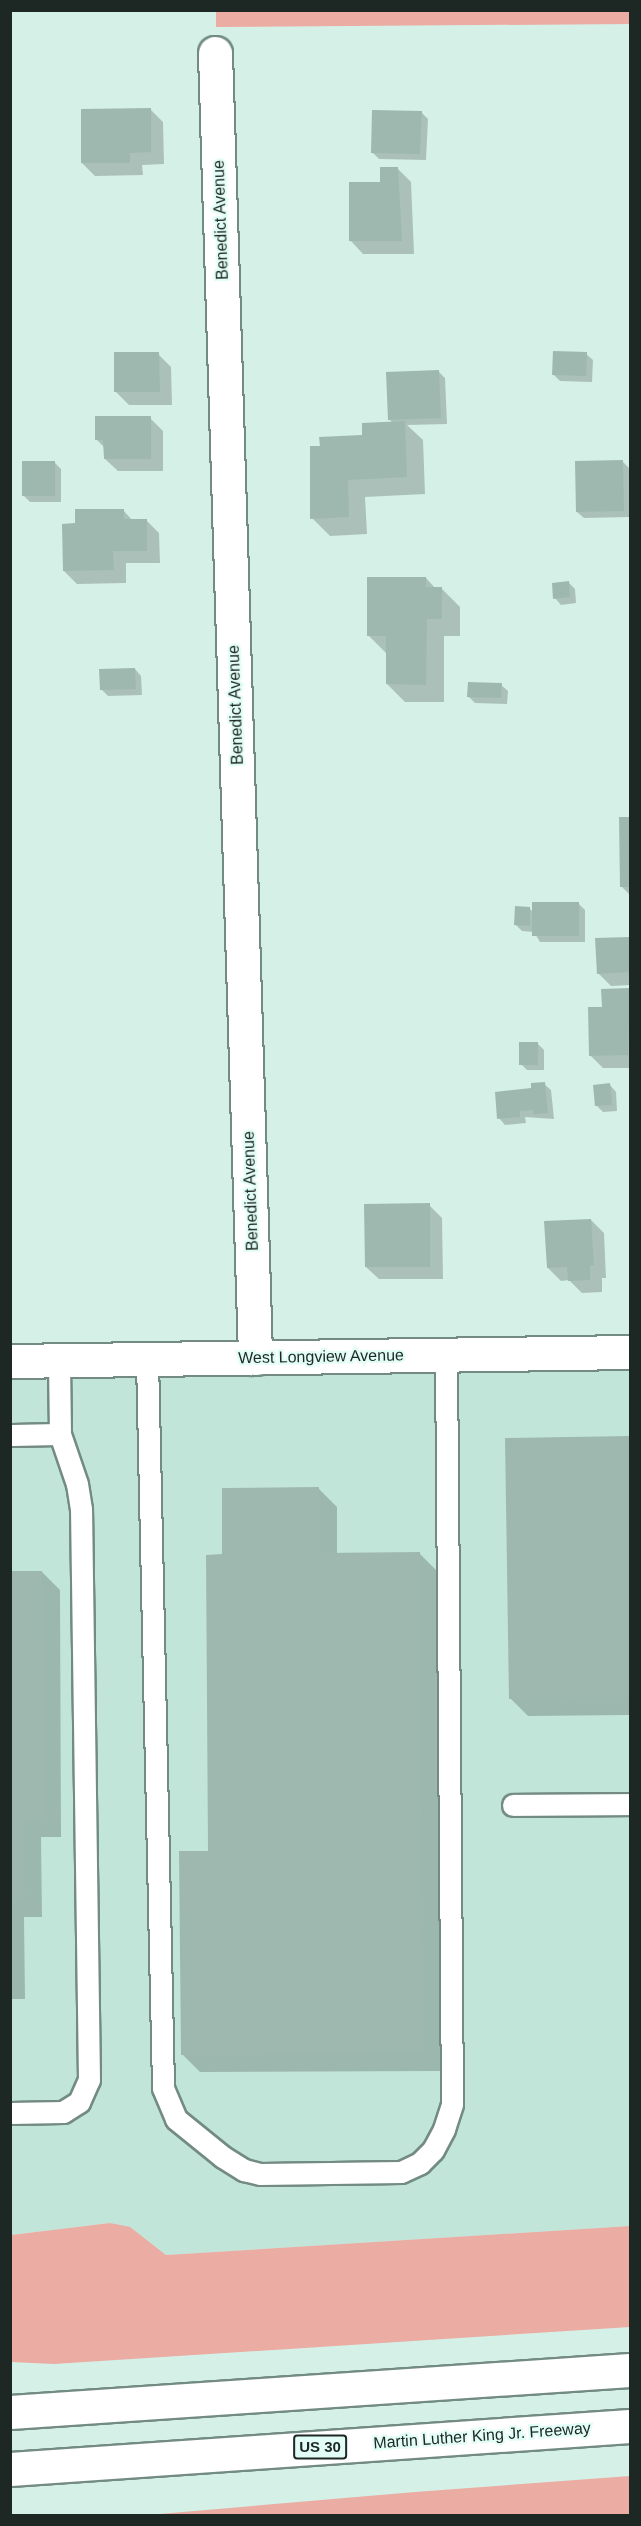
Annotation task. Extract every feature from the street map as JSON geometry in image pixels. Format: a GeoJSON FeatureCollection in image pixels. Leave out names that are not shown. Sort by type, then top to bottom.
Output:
{"type":"FeatureCollection","features":[{"type":"Feature","properties":{"kind":"main road","name":"Benedict Avenue"},"geometry":{"type":"LineString","coordinates":[[215,53],[255,1358]]}},
{"type":"Feature","properties":{"kind":"main road","name":"West Longview Avenue"},"geometry":{"type":"LineString","coordinates":[[10,1361],[630,1352]]}},
{"type":"Feature","properties":{"kind":"main road"},"geometry":{"type":"LineString","coordinates":[[10,2412],[630,2370]]}},
{"type":"Feature","properties":{"kind":"main road","name":"Martin Luther King Jr. Freeway"},"geometry":{"type":"LineString","coordinates":[[10,2469],[630,2426]]}},
{"type":"Feature","properties":{"kind":"main road"},"geometry":{"type":"LineString","coordinates":[[10,2488],[237,2453]]}},
{"type":"Feature","properties":{"kind":"lane"},"geometry":{"type":"LineString","coordinates":[[147,1359],[163,2088],[176,2119],[237,2166],[260,2174],[401,2172],[420,2163],[433,2150],[444,2129],[452,2104],[446,1356]]}},
{"type":"Feature","properties":{"kind":"lane"},"geometry":{"type":"LineString","coordinates":[[10,2113],[63,2112],[79,2102],[89,2080],[81,1509],[77,1484],[60,1434],[59,1360]]}},
{"type":"Feature","properties":{"kind":"lane"},"geometry":{"type":"LineString","coordinates":[[10,1435],[60,1434]]}},
{"type":"Feature","properties":{"kind":"lane"},"geometry":{"type":"LineString","coordinates":[[513,1805],[630,1804]]}},
{"type":"Feature","properties":{"kind":"shaded area"},"geometry":{"type":"Polygon","coordinates":[[[630,10],[630,24],[216,27],[216,11],[630,10]]]}},
{"type":"Feature","properties":{"kind":"shaded area"},"geometry":{"type":"Polygon","coordinates":[[[630,1368],[630,2226],[166,2255],[130,2228],[110,2223],[11,2235],[10,1379],[630,1368]]]}},
{"type":"Feature","properties":{"kind":"shaded area"},"geometry":{"type":"Polygon","coordinates":[[[110,2223],[130,2227],[166,2255],[630,2226],[630,2327],[54,2364],[11,2362],[11,2235],[110,2223]]]}},
{"type":"Feature","properties":{"kind":"shaded area"},"geometry":{"type":"Polygon","coordinates":[[[630,2476],[630,2515],[148,2515],[415,2492],[630,2476]]]}},
{"type":"Feature","properties":{"kind":"building"},"geometry":{"type":"Polygon","coordinates":[[[151,108],[151,152],[130,153],[130,163],[81,163],[81,109],[151,108]]]}},
{"type":"Feature","properties":{"kind":"building"},"geometry":{"type":"Polygon","coordinates":[[[372,110],[422,111],[420,154],[371,153],[372,110]]]}},
{"type":"Feature","properties":{"kind":"building"},"geometry":{"type":"Polygon","coordinates":[[[380,167],[398,167],[402,241],[349,241],[349,182],[380,182],[380,167]]]}},
{"type":"Feature","properties":{"kind":"building"},"geometry":{"type":"Polygon","coordinates":[[[553,351],[587,352],[586,376],[552,375],[553,351]]]}},
{"type":"Feature","properties":{"kind":"building"},"geometry":{"type":"Polygon","coordinates":[[[114,352],[159,352],[160,392],[114,392],[114,352]]]}},
{"type":"Feature","properties":{"kind":"building"},"geometry":{"type":"Polygon","coordinates":[[[439,370],[441,418],[388,420],[386,372],[439,370]]]}},
{"type":"Feature","properties":{"kind":"building"},"geometry":{"type":"Polygon","coordinates":[[[95,416],[151,416],[151,459],[104,459],[103,440],[95,440],[95,416]]]}},
{"type":"Feature","properties":{"kind":"building"},"geometry":{"type":"Polygon","coordinates":[[[405,421],[407,477],[348,480],[349,517],[310,519],[310,446],[320,446],[319,437],[362,435],[362,423],[405,421]]]}},
{"type":"Feature","properties":{"kind":"building"},"geometry":{"type":"Polygon","coordinates":[[[623,460],[624,511],[576,512],[575,461],[623,460]]]}},
{"type":"Feature","properties":{"kind":"building"},"geometry":{"type":"Polygon","coordinates":[[[22,461],[55,461],[55,496],[22,496],[22,461]]]}},
{"type":"Feature","properties":{"kind":"building"},"geometry":{"type":"Polygon","coordinates":[[[75,509],[124,509],[124,519],[147,519],[147,551],[113,551],[114,570],[63,571],[62,524],[75,523],[75,509]]]}},
{"type":"Feature","properties":{"kind":"building"},"geometry":{"type":"Polygon","coordinates":[[[367,577],[426,577],[426,587],[442,587],[442,619],[427,619],[426,685],[386,684],[386,636],[367,636],[367,577]]]}},
{"type":"Feature","properties":{"kind":"building"},"geometry":{"type":"Polygon","coordinates":[[[569,581],[570,597],[553,599],[552,583],[569,581]]]}},
{"type":"Feature","properties":{"kind":"building"},"geometry":{"type":"Polygon","coordinates":[[[135,668],[136,689],[100,690],[99,669],[135,668]]]}},
{"type":"Feature","properties":{"kind":"building"},"geometry":{"type":"Polygon","coordinates":[[[468,682],[502,683],[501,698],[467,697],[468,682]]]}},
{"type":"Feature","properties":{"kind":"building"},"geometry":{"type":"Polygon","coordinates":[[[619,817],[630,817],[630,887],[620,887],[619,817]]]}},
{"type":"Feature","properties":{"kind":"building"},"geometry":{"type":"Polygon","coordinates":[[[532,902],[579,902],[579,936],[532,936],[532,902]]]}},
{"type":"Feature","properties":{"kind":"building"},"geometry":{"type":"Polygon","coordinates":[[[515,906],[530,907],[530,926],[514,925],[515,906]]]}},
{"type":"Feature","properties":{"kind":"building"},"geometry":{"type":"Polygon","coordinates":[[[630,937],[630,972],[597,974],[595,938],[630,937]]]}},
{"type":"Feature","properties":{"kind":"building"},"geometry":{"type":"Polygon","coordinates":[[[630,988],[628,1055],[589,1056],[588,1007],[602,1007],[601,989],[630,988]]]}},
{"type":"Feature","properties":{"kind":"building"},"geometry":{"type":"Polygon","coordinates":[[[519,1042],[538,1042],[538,1065],[519,1065],[519,1042]]]}},
{"type":"Feature","properties":{"kind":"building"},"geometry":{"type":"Polygon","coordinates":[[[545,1082],[548,1113],[533,1114],[533,1110],[520,1111],[520,1117],[497,1119],[495,1092],[531,1088],[531,1083],[545,1082]]]}},
{"type":"Feature","properties":{"kind":"building"},"geometry":{"type":"Polygon","coordinates":[[[610,1083],[612,1105],[595,1106],[593,1085],[610,1083]]]}},
{"type":"Feature","properties":{"kind":"building"},"geometry":{"type":"Polygon","coordinates":[[[430,1203],[430,1267],[365,1267],[364,1204],[430,1203]]]}},
{"type":"Feature","properties":{"kind":"building"},"geometry":{"type":"Polygon","coordinates":[[[591,1219],[594,1265],[590,1266],[590,1280],[568,1281],[567,1267],[547,1268],[544,1221],[591,1219]]]}},
{"type":"Feature","properties":{"kind":"building"},"geometry":{"type":"Polygon","coordinates":[[[630,1436],[630,1697],[509,1699],[505,1438],[630,1436]]]}},
{"type":"Feature","properties":{"kind":"building"},"geometry":{"type":"Polygon","coordinates":[[[319,1487],[320,1553],[420,1552],[424,2053],[181,2055],[179,1851],[208,1851],[206,1555],[222,1554],[222,1488],[319,1487]]]}},
{"type":"Feature","properties":{"kind":"building"},"geometry":{"type":"Polygon","coordinates":[[[10,1571],[42,1571],[44,1819],[24,1819],[25,1900],[10,1900],[10,1571]]]}}]}
